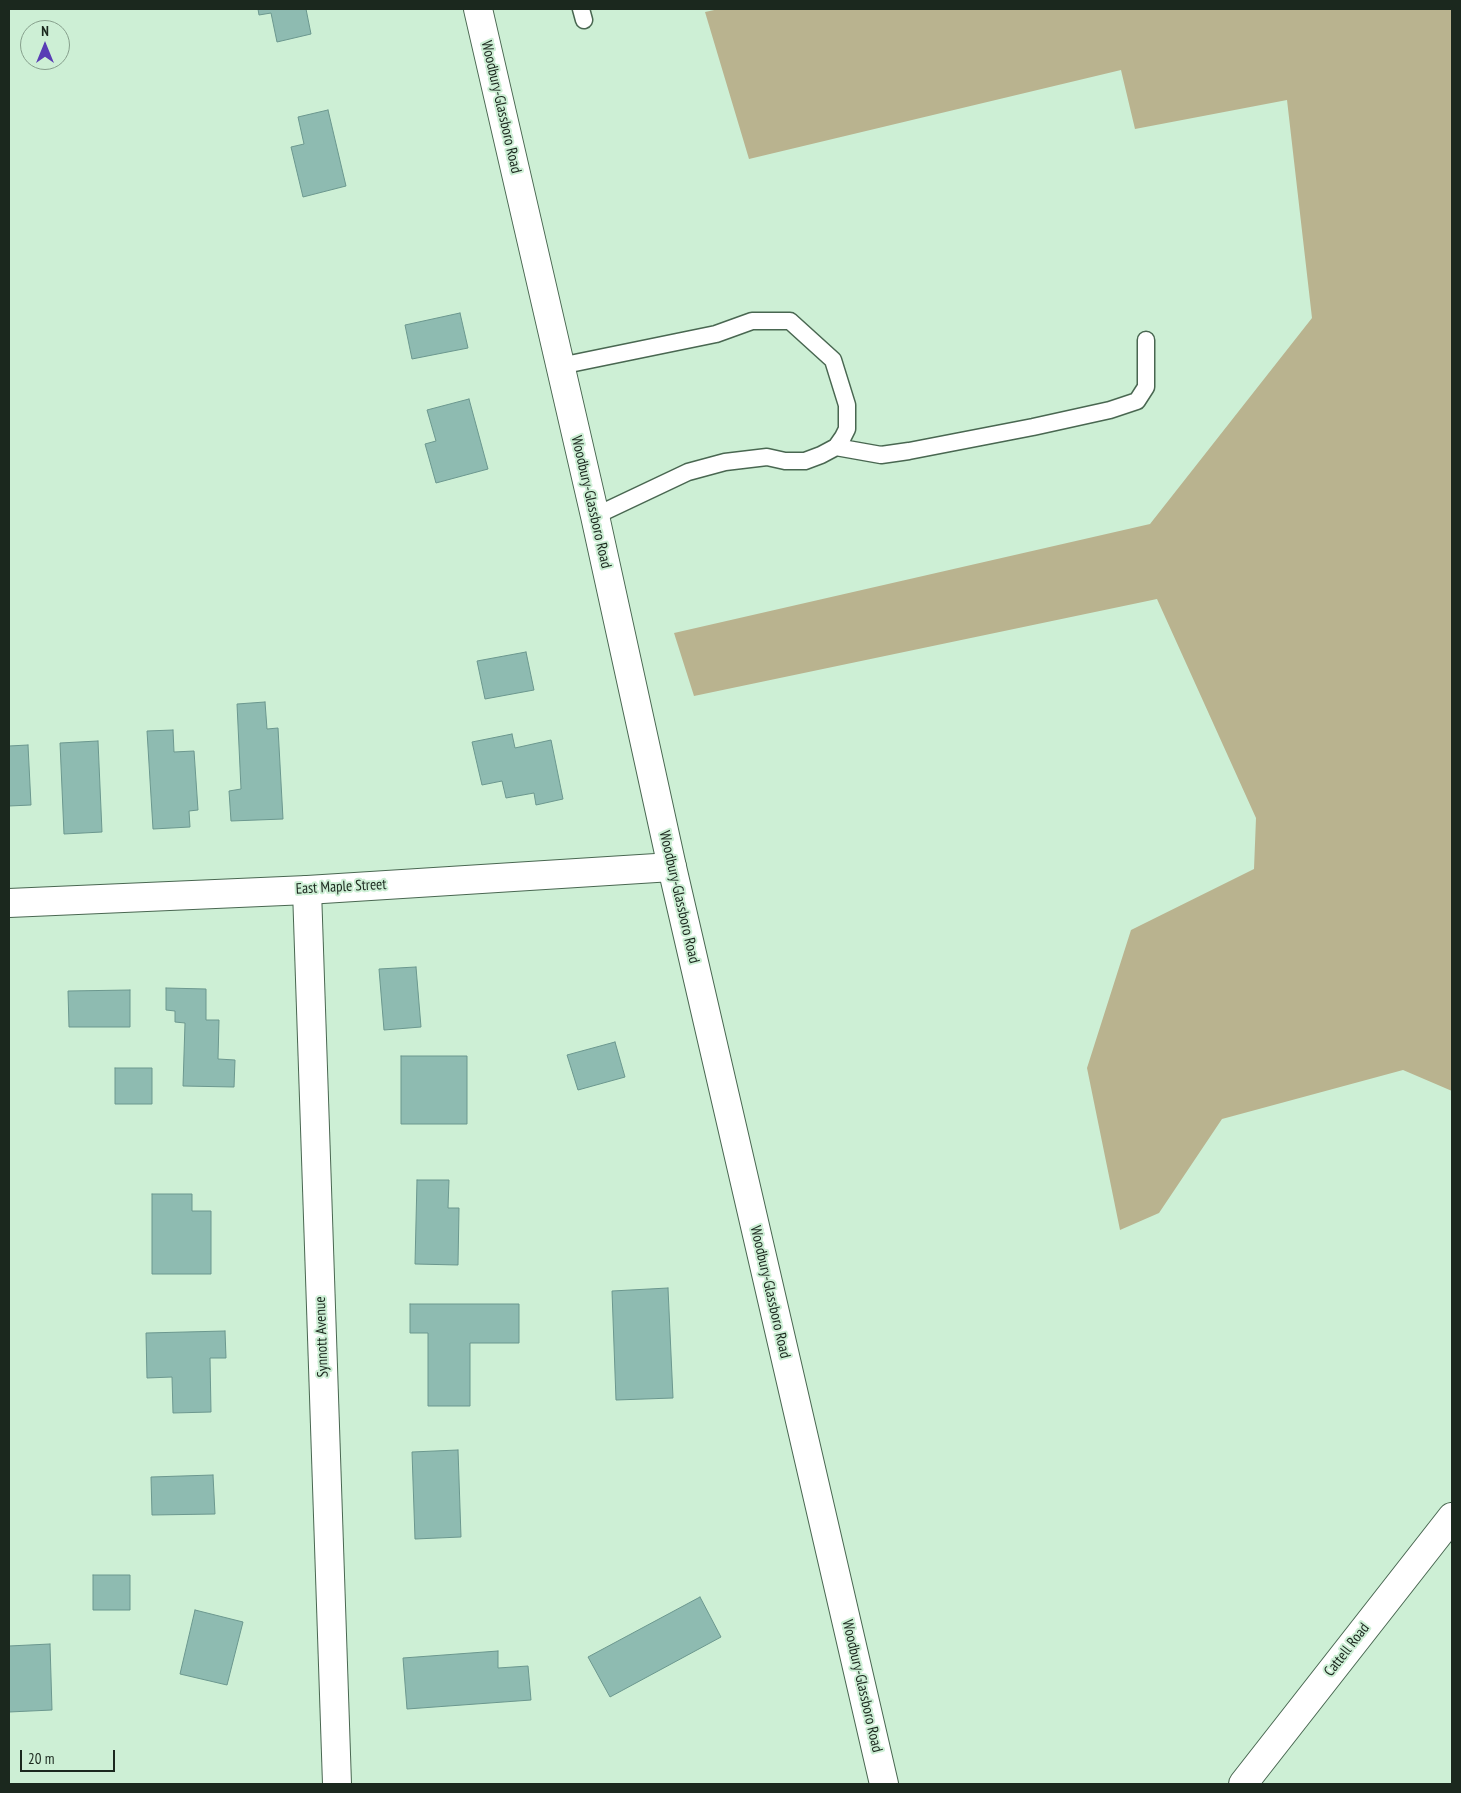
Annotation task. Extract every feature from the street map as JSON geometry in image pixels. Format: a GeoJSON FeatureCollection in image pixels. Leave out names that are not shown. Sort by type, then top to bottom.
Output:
{"type":"FeatureCollection","features":[{"type":"Feature","properties":{"kind":"street","name":"Woodbury-Glassboro Road"},"geometry":{"type":"LineString","coordinates":[[478,9],[595,516],[672,866],[884,1784]]}},
{"type":"Feature","properties":{"kind":"street","name":"East Maple Street"},"geometry":{"type":"LineString","coordinates":[[9,903],[307,890],[672,866]]}},
{"type":"Feature","properties":{"kind":"street","name":"Synnott Avenue"},"geometry":{"type":"LineString","coordinates":[[307,890],[337,1784]]}},
{"type":"Feature","properties":{"kind":"street","name":"Cattell Road"},"geometry":{"type":"LineString","coordinates":[[1243,1784],[1452,1517]]}},
{"type":"Feature","properties":{"kind":"lane"},"geometry":{"type":"LineString","coordinates":[[560,366],[716,334],[752,322],[790,322],[833,360],[847,405],[847,430],[836,447],[805,461],[785,461],[767,457],[725,462],[688,472],[595,516]]}},
{"type":"Feature","properties":{"kind":"lane"},"geometry":{"type":"LineString","coordinates":[[836,447],[881,455],[909,452],[1110,410],[1138,401],[1146,387],[1146,340]]}},
{"type":"Feature","properties":{"kind":"shaded area"},"geometry":{"type":"Polygon","coordinates":[[[719,9],[1452,9],[1452,1091],[1403,1070],[1222,1119],[1159,1213],[1120,1230],[1087,1068],[1131,930],[1254,869],[1256,818],[1157,599],[694,696],[674,633],[1150,524],[1312,318],[1287,100],[1135,129],[1121,70],[749,159],[705,12],[719,9]]]}},
{"type":"Feature","properties":{"kind":"building"},"geometry":{"type":"Polygon","coordinates":[[[258,9],[306,9],[311,34],[277,42],[271,13],[259,15],[258,9]]]}},
{"type":"Feature","properties":{"kind":"building"},"geometry":{"type":"Polygon","coordinates":[[[328,110],[346,186],[303,197],[291,147],[304,144],[298,117],[328,110]]]}},
{"type":"Feature","properties":{"kind":"building"},"geometry":{"type":"Polygon","coordinates":[[[460,313],[468,348],[412,359],[405,325],[460,313]]]}},
{"type":"Feature","properties":{"kind":"building"},"geometry":{"type":"Polygon","coordinates":[[[469,399],[488,469],[436,483],[425,444],[436,441],[427,410],[469,399]]]}},
{"type":"Feature","properties":{"kind":"building"},"geometry":{"type":"Polygon","coordinates":[[[526,652],[534,690],[485,699],[477,661],[526,652]]]}},
{"type":"Feature","properties":{"kind":"building"},"geometry":{"type":"Polygon","coordinates":[[[265,702],[267,729],[278,728],[283,819],[231,821],[229,791],[241,789],[237,704],[265,702]]]}},
{"type":"Feature","properties":{"kind":"building"},"geometry":{"type":"Polygon","coordinates":[[[173,730],[174,752],[194,751],[198,810],[189,811],[190,827],[153,829],[147,731],[173,730]]]}},
{"type":"Feature","properties":{"kind":"building"},"geometry":{"type":"Polygon","coordinates":[[[512,734],[515,748],[551,740],[563,799],[536,805],[534,793],[506,798],[502,781],[482,785],[472,742],[512,734]]]}},
{"type":"Feature","properties":{"kind":"building"},"geometry":{"type":"Polygon","coordinates":[[[98,741],[102,832],[64,834],[60,743],[98,741]]]}},
{"type":"Feature","properties":{"kind":"building"},"geometry":{"type":"Polygon","coordinates":[[[28,745],[31,805],[9,806],[9,746],[28,745]]]}},
{"type":"Feature","properties":{"kind":"building"},"geometry":{"type":"Polygon","coordinates":[[[416,967],[421,1027],[384,1030],[379,969],[416,967]]]}},
{"type":"Feature","properties":{"kind":"building"},"geometry":{"type":"Polygon","coordinates":[[[166,988],[206,989],[206,1020],[219,1020],[218,1059],[235,1060],[234,1087],[183,1086],[185,1023],[175,1022],[175,1011],[166,1010],[166,988]]]}},
{"type":"Feature","properties":{"kind":"building"},"geometry":{"type":"Polygon","coordinates":[[[130,990],[130,1027],[69,1027],[68,991],[130,990]]]}},
{"type":"Feature","properties":{"kind":"building"},"geometry":{"type":"Polygon","coordinates":[[[615,1042],[625,1077],[578,1090],[567,1055],[615,1042]]]}},
{"type":"Feature","properties":{"kind":"building"},"geometry":{"type":"Polygon","coordinates":[[[401,1056],[467,1056],[467,1124],[401,1124],[401,1056]]]}},
{"type":"Feature","properties":{"kind":"building"},"geometry":{"type":"Polygon","coordinates":[[[115,1068],[152,1068],[152,1104],[115,1104],[115,1068]]]}},
{"type":"Feature","properties":{"kind":"building"},"geometry":{"type":"Polygon","coordinates":[[[417,1180],[449,1180],[448,1208],[459,1208],[458,1265],[415,1264],[417,1180]]]}},
{"type":"Feature","properties":{"kind":"building"},"geometry":{"type":"Polygon","coordinates":[[[152,1194],[192,1194],[192,1211],[211,1211],[211,1274],[152,1274],[152,1194]]]}},
{"type":"Feature","properties":{"kind":"building"},"geometry":{"type":"Polygon","coordinates":[[[668,1288],[673,1398],[616,1400],[612,1291],[668,1288]]]}},
{"type":"Feature","properties":{"kind":"building"},"geometry":{"type":"Polygon","coordinates":[[[410,1304],[519,1304],[519,1343],[470,1343],[470,1406],[428,1406],[428,1333],[410,1333],[410,1304]]]}},
{"type":"Feature","properties":{"kind":"building"},"geometry":{"type":"Polygon","coordinates":[[[225,1331],[226,1358],[210,1358],[211,1412],[173,1413],[172,1377],[147,1378],[146,1333],[225,1331]]]}},
{"type":"Feature","properties":{"kind":"building"},"geometry":{"type":"Polygon","coordinates":[[[458,1450],[461,1537],[415,1539],[412,1452],[458,1450]]]}},
{"type":"Feature","properties":{"kind":"building"},"geometry":{"type":"Polygon","coordinates":[[[213,1475],[215,1514],[152,1515],[151,1477],[213,1475]]]}},
{"type":"Feature","properties":{"kind":"building"},"geometry":{"type":"Polygon","coordinates":[[[93,1575],[130,1575],[130,1610],[93,1610],[93,1575]]]}},
{"type":"Feature","properties":{"kind":"building"},"geometry":{"type":"Polygon","coordinates":[[[700,1597],[721,1637],[610,1697],[588,1657],[700,1597]]]}},
{"type":"Feature","properties":{"kind":"building"},"geometry":{"type":"Polygon","coordinates":[[[195,1610],[243,1622],[227,1685],[180,1674],[195,1610]]]}},
{"type":"Feature","properties":{"kind":"building"},"geometry":{"type":"Polygon","coordinates":[[[50,1644],[52,1710],[9,1712],[9,1646],[50,1644]]]}},
{"type":"Feature","properties":{"kind":"building"},"geometry":{"type":"Polygon","coordinates":[[[498,1651],[498,1668],[528,1666],[531,1700],[407,1709],[403,1658],[498,1651]]]}}]}
